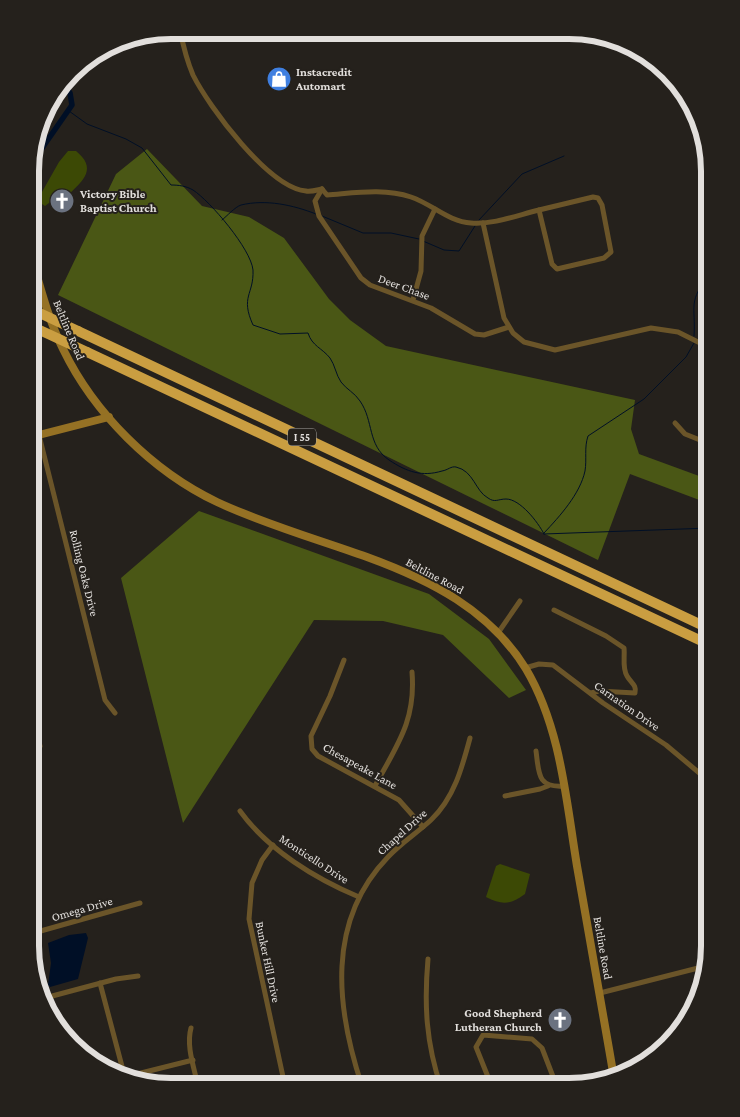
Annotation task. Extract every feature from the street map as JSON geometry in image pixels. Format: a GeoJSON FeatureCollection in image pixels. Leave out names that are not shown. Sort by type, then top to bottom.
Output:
{"type":"FeatureCollection","features":[{"type":"Feature","properties":{"kind":"highway","name":"I 55"},"geometry":{"type":"LineString","coordinates":[[39,313],[701,625]]}},
{"type":"Feature","properties":{"kind":"highway","name":"I 55"},"geometry":{"type":"LineString","coordinates":[[39,330],[701,641]]}},
{"type":"Feature","properties":{"kind":"main road","name":"Beltline Road"},"geometry":{"type":"LineString","coordinates":[[39,281],[48,312],[62,347],[78,376],[108,417],[147,456],[205,496],[262,520],[426,581],[473,610],[498,633],[525,668],[546,714],[564,786],[613,1070]]}},
{"type":"Feature","properties":{"kind":"main road"},"geometry":{"type":"LineString","coordinates":[[40,435],[108,417]]}},
{"type":"Feature","properties":{"kind":"street"},"geometry":{"type":"LineString","coordinates":[[183,39],[193,74],[213,108],[244,147],[288,185],[306,192],[322,189],[327,194],[379,192],[400,194],[421,201],[456,220],[483,224],[539,210],[593,197],[598,198],[602,205],[611,252],[604,258],[557,269],[552,264],[539,210]]}},
{"type":"Feature","properties":{"kind":"street","name":"Deer Chase"},"geometry":{"type":"LineString","coordinates":[[322,189],[315,201],[319,216],[361,278],[374,287],[413,300],[475,334],[484,335],[508,327]]}},
{"type":"Feature","properties":{"kind":"street"},"geometry":{"type":"LineString","coordinates":[[413,300],[421,272],[422,236],[435,208]]}},
{"type":"Feature","properties":{"kind":"street"},"geometry":{"type":"LineString","coordinates":[[483,224],[508,327],[524,342],[555,350],[651,328],[678,332],[701,344]]}},
{"type":"Feature","properties":{"kind":"street"},"geometry":{"type":"LineString","coordinates":[[675,423],[685,434],[701,440]]}},
{"type":"Feature","properties":{"kind":"street","name":"Rolling Oaks Drive"},"geometry":{"type":"LineString","coordinates":[[40,435],[105,700],[114,713]]}},
{"type":"Feature","properties":{"kind":"street"},"geometry":{"type":"LineString","coordinates":[[498,633],[520,601]]}},
{"type":"Feature","properties":{"kind":"street"},"geometry":{"type":"LineString","coordinates":[[554,610],[606,636],[624,648],[624,668],[627,677],[635,686],[635,693],[591,693]]}},
{"type":"Feature","properties":{"kind":"street","name":"Chesapeake Lane"},"geometry":{"type":"LineString","coordinates":[[344,660],[330,696],[312,731],[311,745],[318,756],[375,786],[404,804],[423,827]]}},
{"type":"Feature","properties":{"kind":"street","name":"Carnation Drive"},"geometry":{"type":"LineString","coordinates":[[525,668],[539,664],[553,665],[666,745],[701,774]]}},
{"type":"Feature","properties":{"kind":"street"},"geometry":{"type":"LineString","coordinates":[[375,786],[409,720],[413,700],[412,672]]}},
{"type":"Feature","properties":{"kind":"street","name":"Chapel Drive"},"geometry":{"type":"LineString","coordinates":[[360,1078],[345,1019],[340,973],[346,928],[360,897],[387,858],[440,810],[453,790],[470,738]]}},
{"type":"Feature","properties":{"kind":"street"},"geometry":{"type":"LineString","coordinates":[[39,742],[40,746]]}},
{"type":"Feature","properties":{"kind":"street"},"geometry":{"type":"LineString","coordinates":[[536,752],[540,776],[548,786]]}},
{"type":"Feature","properties":{"kind":"street"},"geometry":{"type":"LineString","coordinates":[[505,796],[540,790],[548,786],[564,786]]}},
{"type":"Feature","properties":{"kind":"street","name":"Monticello Drive"},"geometry":{"type":"LineString","coordinates":[[240,811],[249,823],[273,845],[333,885],[360,897]]}},
{"type":"Feature","properties":{"kind":"street","name":"Bunker Hill Drive"},"geometry":{"type":"LineString","coordinates":[[273,845],[262,860],[254,876],[250,895],[249,919],[283,1078]]}},
{"type":"Feature","properties":{"kind":"street","name":"Omega Drive"},"geometry":{"type":"LineString","coordinates":[[39,931],[140,903]]}},
{"type":"Feature","properties":{"kind":"street"},"geometry":{"type":"LineString","coordinates":[[428,959],[426,1022],[430,1051],[438,1078]]}},
{"type":"Feature","properties":{"kind":"street"},"geometry":{"type":"LineString","coordinates":[[600,992],[699,968]]}},
{"type":"Feature","properties":{"kind":"street"},"geometry":{"type":"LineString","coordinates":[[49,997],[100,983],[138,976]]}},
{"type":"Feature","properties":{"kind":"street"},"geometry":{"type":"LineString","coordinates":[[100,983],[123,1069]]}},
{"type":"Feature","properties":{"kind":"street"},"geometry":{"type":"LineString","coordinates":[[191,1028],[188,1036],[196,1078]]}},
{"type":"Feature","properties":{"kind":"street"},"geometry":{"type":"LineString","coordinates":[[488,1078],[476,1047],[483,1035],[532,1039],[542,1048],[554,1078]]}},
{"type":"Feature","properties":{"kind":"street"},"geometry":{"type":"LineString","coordinates":[[137,1074],[193,1060]]}},
{"type":"Feature","properties":{"kind":"green space"},"geometry":{"type":"Polygon","coordinates":[[[147,149],[202,206],[249,217],[284,238],[329,299],[350,320],[386,346],[635,400],[631,429],[639,454],[701,477],[701,501],[630,474],[598,560],[58,295],[116,174],[147,149]]]}},
{"type":"Feature","properties":{"kind":"green space"},"geometry":{"type":"Polygon","coordinates":[[[68,151],[76,151],[86,163],[86,174],[69,194],[66,190],[45,206],[39,202],[39,197],[59,162],[68,151]]]}},
{"type":"Feature","properties":{"kind":"green space"},"geometry":{"type":"Polygon","coordinates":[[[199,511],[429,594],[489,639],[526,690],[509,698],[443,635],[383,621],[314,620],[183,823],[121,578],[199,511]]]}},
{"type":"Feature","properties":{"kind":"green space"},"geometry":{"type":"Polygon","coordinates":[[[500,864],[530,874],[525,894],[506,903],[486,897],[496,866],[500,864]]]}},
{"type":"Feature","properties":{"kind":"water"},"geometry":{"type":"Polygon","coordinates":[[[86,933],[88,938],[78,979],[50,987],[48,985],[51,963],[48,943],[69,935],[86,933]]]}},
{"type":"Feature","properties":{"kind":"waterway"},"geometry":{"type":"LineString","coordinates":[[40,150],[72,105],[70,93],[67,90]]}},
{"type":"Feature","properties":{"kind":"waterway"},"geometry":{"type":"LineString","coordinates":[[69,111],[87,124],[126,139],[142,148],[171,185],[193,190],[209,204],[238,238],[251,261],[253,278],[248,308],[253,325],[280,334],[308,333],[315,344],[330,358],[341,382],[360,401],[374,440],[382,454],[396,464],[415,472],[428,474],[454,467],[462,469],[488,498],[495,501],[511,500],[523,507],[538,523],[544,534]]}},
{"type":"Feature","properties":{"kind":"waterway"},"geometry":{"type":"LineString","coordinates":[[479,220],[522,174],[564,156]]}},
{"type":"Feature","properties":{"kind":"waterway"},"geometry":{"type":"LineString","coordinates":[[222,220],[239,206],[250,203],[270,203],[289,206],[316,214]]}},
{"type":"Feature","properties":{"kind":"waterway"},"geometry":{"type":"LineString","coordinates":[[322,216],[363,233],[391,233],[419,239]]}},
{"type":"Feature","properties":{"kind":"waterway"},"geometry":{"type":"LineString","coordinates":[[423,241],[444,250],[459,251],[475,226]]}},
{"type":"Feature","properties":{"kind":"waterway"},"geometry":{"type":"LineString","coordinates":[[694,336],[694,304],[701,287]]}},
{"type":"Feature","properties":{"kind":"waterway"},"geometry":{"type":"LineString","coordinates":[[544,533],[563,512],[579,488],[585,471],[588,436],[644,399],[686,357],[694,343]]}},
{"type":"Feature","properties":{"kind":"waterway"},"geometry":{"type":"LineString","coordinates":[[544,534],[701,528]]}},
{"type":"Feature","properties":{"kind":"place","name":"Instacredit Automart"},"geometry":{"type":"Point","coordinates":[279,79]}},
{"type":"Feature","properties":{"kind":"place","name":"Victory Bible Baptist Church"},"geometry":{"type":"Point","coordinates":[62,201]}},
{"type":"Feature","properties":{"kind":"place","name":"Good Shepherd Lutheran Church"},"geometry":{"type":"Point","coordinates":[560,1020]}}]}
